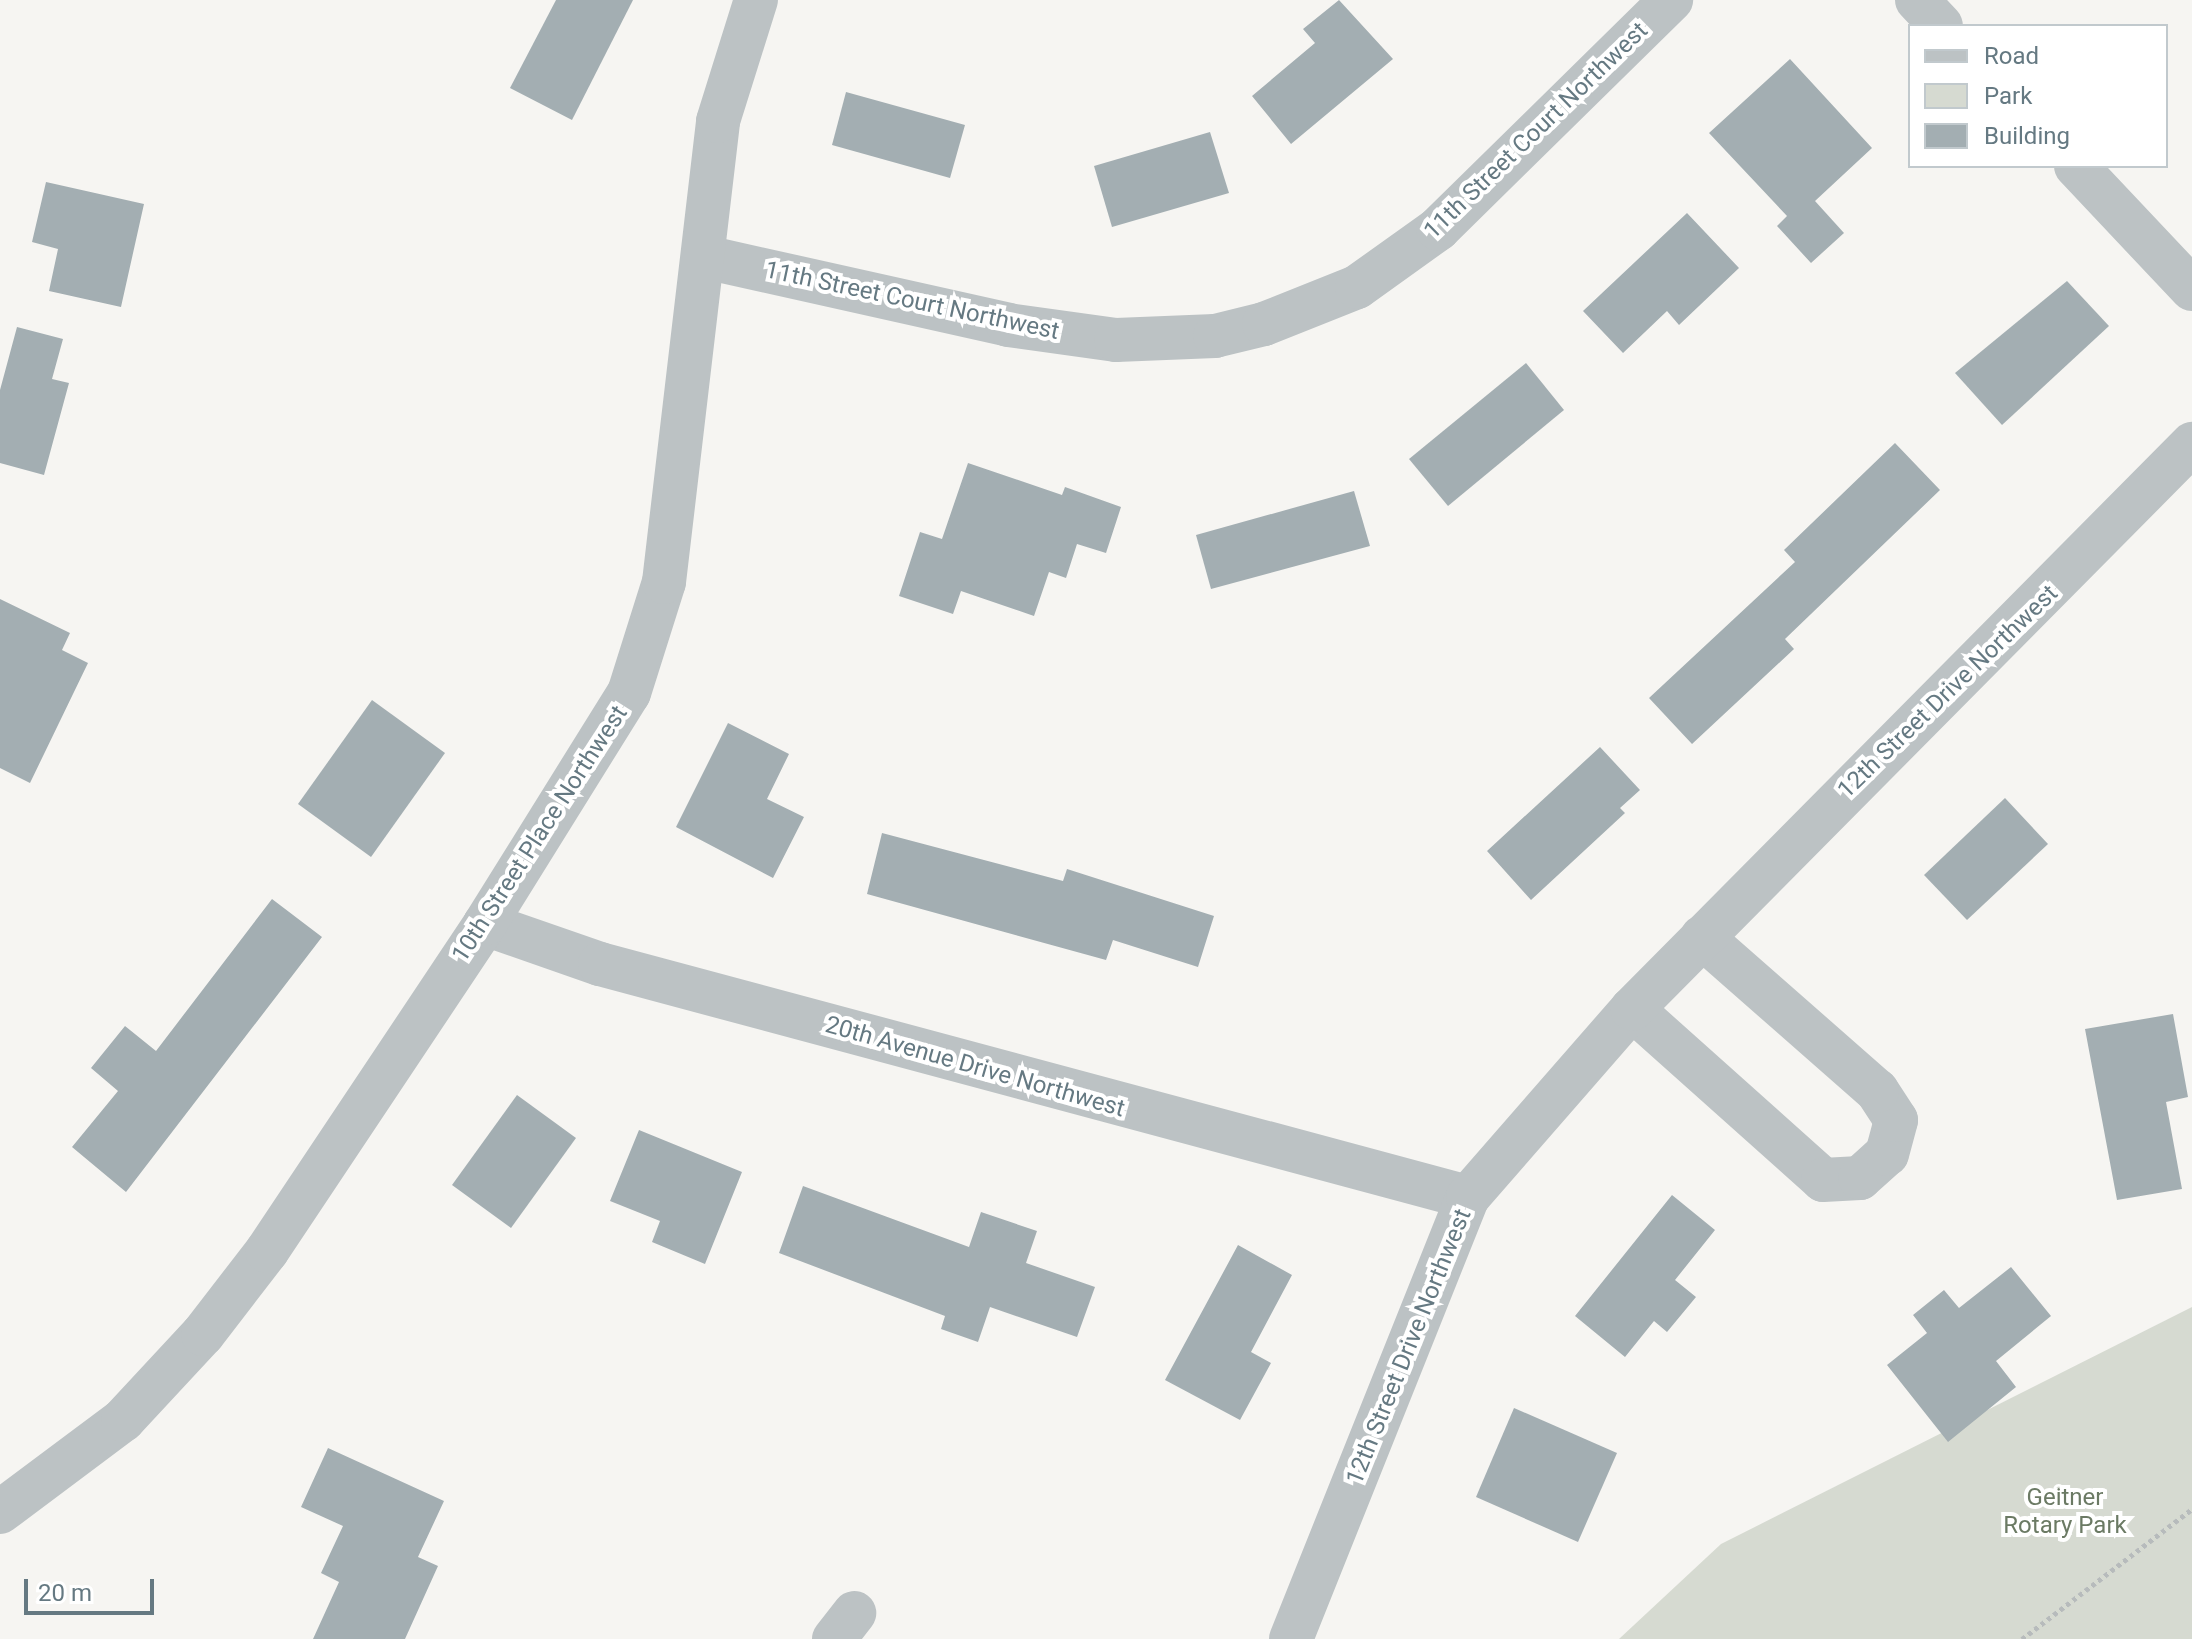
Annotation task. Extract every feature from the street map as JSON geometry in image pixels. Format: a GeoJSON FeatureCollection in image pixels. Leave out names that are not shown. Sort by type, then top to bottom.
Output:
{"type":"FeatureCollection","features":[{"type":"Feature","properties":{"kind":"street","name":"10th Street Place Northwest"},"geometry":{"type":"LineString","coordinates":[[0,1512],[123,1420],[203,1334],[267,1251],[606,738],[653,630],[679,486],[718,121],[756,0]]}},
{"type":"Feature","properties":{"kind":"street","name":"11th Street Court Northwest"},"geometry":{"type":"LineString","coordinates":[[705,257],[1008,325],[1116,340],[1202,337],[1264,324],[1357,287],[1438,229],[1671,0]]}},
{"type":"Feature","properties":{"kind":"street"},"geometry":{"type":"LineString","coordinates":[[1917,0],[1939,24]]}},
{"type":"Feature","properties":{"kind":"street"},"geometry":{"type":"LineString","coordinates":[[2078,168],[2192,289]]}},
{"type":"Feature","properties":{"kind":"street","name":"12th Street Drive Northwest"},"geometry":{"type":"LineString","coordinates":[[1291,1639],[1468,1197],[1632,1009],[2192,444]]}},
{"type":"Feature","properties":{"kind":"street","name":"20th Avenue Drive Northwest"},"geometry":{"type":"LineString","coordinates":[[485,924],[615,968],[1468,1197]]}},
{"type":"Feature","properties":{"kind":"street"},"geometry":{"type":"LineString","coordinates":[[1632,1009],[1823,1180],[1860,1178],[1887,1154],[1896,1120],[1877,1091],[1702,937]]}},
{"type":"Feature","properties":{"kind":"path"},"geometry":{"type":"LineString","coordinates":[[2022,1639],[2192,1509]]}},
{"type":"Feature","properties":{"kind":"green space","name":"Geitner Rotary Park"},"geometry":{"type":"Polygon","coordinates":[[[2192,1307],[2192,1639],[1619,1639],[1721,1544],[2192,1307]]]}},
{"type":"Feature","properties":{"kind":"building"},"geometry":{"type":"Polygon","coordinates":[[[556,0],[633,0],[572,120],[510,88],[556,0]]]}},
{"type":"Feature","properties":{"kind":"building"},"geometry":{"type":"Polygon","coordinates":[[[1339,0],[1393,59],[1291,144],[1252,96],[1315,43],[1303,29],[1339,0]]]}},
{"type":"Feature","properties":{"kind":"building"},"geometry":{"type":"Polygon","coordinates":[[[1790,59],[1872,148],[1815,201],[1844,233],[1811,263],[1777,226],[1787,216],[1709,133],[1790,59]]]}},
{"type":"Feature","properties":{"kind":"building"},"geometry":{"type":"Polygon","coordinates":[[[846,92],[965,125],[950,178],[832,145],[846,92]]]}},
{"type":"Feature","properties":{"kind":"building"},"geometry":{"type":"Polygon","coordinates":[[[1210,132],[1229,193],[1112,227],[1094,166],[1210,132]]]}},
{"type":"Feature","properties":{"kind":"building"},"geometry":{"type":"Polygon","coordinates":[[[46,182],[144,204],[121,307],[49,291],[58,249],[32,242],[46,182]]]}},
{"type":"Feature","properties":{"kind":"building"},"geometry":{"type":"Polygon","coordinates":[[[1687,213],[1739,268],[1679,325],[1667,311],[1623,353],[1583,311],[1687,213]]]}},
{"type":"Feature","properties":{"kind":"building"},"geometry":{"type":"Polygon","coordinates":[[[2067,281],[2109,326],[2002,425],[1955,373],[2067,281]]]}},
{"type":"Feature","properties":{"kind":"building"},"geometry":{"type":"Polygon","coordinates":[[[17,327],[63,339],[52,379],[69,383],[44,475],[0,463],[0,390],[17,327]]]}},
{"type":"Feature","properties":{"kind":"building"},"geometry":{"type":"Polygon","coordinates":[[[1526,363],[1564,410],[1448,506],[1409,459],[1526,363]]]}},
{"type":"Feature","properties":{"kind":"building"},"geometry":{"type":"Polygon","coordinates":[[[1895,443],[1940,490],[1785,639],[1794,649],[1692,744],[1649,698],[1795,562],[1784,550],[1895,443]]]}},
{"type":"Feature","properties":{"kind":"building"},"geometry":{"type":"Polygon","coordinates":[[[968,463],[1062,495],[1065,487],[1121,507],[1106,553],[1077,544],[1066,578],[1049,572],[1034,616],[961,591],[953,614],[899,596],[920,532],[942,539],[968,463]]]}},
{"type":"Feature","properties":{"kind":"building"},"geometry":{"type":"Polygon","coordinates":[[[1354,491],[1370,546],[1211,589],[1196,535],[1354,491]]]}},
{"type":"Feature","properties":{"kind":"building"},"geometry":{"type":"Polygon","coordinates":[[[0,599],[70,633],[62,650],[88,663],[30,783],[0,768],[0,599]]]}},
{"type":"Feature","properties":{"kind":"building"},"geometry":{"type":"Polygon","coordinates":[[[372,700],[445,753],[371,857],[298,804],[372,700]]]}},
{"type":"Feature","properties":{"kind":"building"},"geometry":{"type":"Polygon","coordinates":[[[728,723],[789,754],[767,799],[804,817],[773,878],[676,827],[728,723]]]}},
{"type":"Feature","properties":{"kind":"building"},"geometry":{"type":"Polygon","coordinates":[[[1600,747],[1640,790],[1620,808],[1625,813],[1531,900],[1487,851],[1600,747]]]}},
{"type":"Feature","properties":{"kind":"building"},"geometry":{"type":"Polygon","coordinates":[[[2005,798],[2048,844],[1967,920],[1924,875],[2005,798]]]}},
{"type":"Feature","properties":{"kind":"building"},"geometry":{"type":"Polygon","coordinates":[[[882,833],[1063,881],[1067,869],[1214,916],[1198,967],[1113,940],[1106,960],[867,894],[882,833]]]}},
{"type":"Feature","properties":{"kind":"building"},"geometry":{"type":"Polygon","coordinates":[[[272,899],[322,937],[126,1192],[72,1147],[118,1091],[91,1068],[125,1026],[156,1051],[272,899]]]}},
{"type":"Feature","properties":{"kind":"building"},"geometry":{"type":"Polygon","coordinates":[[[2173,1014],[2188,1097],[2166,1102],[2182,1189],[2117,1200],[2085,1029],[2173,1014]]]}},
{"type":"Feature","properties":{"kind":"building"},"geometry":{"type":"Polygon","coordinates":[[[517,1095],[576,1138],[511,1228],[452,1185],[517,1095]]]}},
{"type":"Feature","properties":{"kind":"building"},"geometry":{"type":"Polygon","coordinates":[[[639,1130],[742,1172],[705,1264],[652,1242],[660,1221],[610,1201],[639,1130]]]}},
{"type":"Feature","properties":{"kind":"building"},"geometry":{"type":"Polygon","coordinates":[[[803,1186],[969,1247],[981,1212],[1037,1231],[1026,1263],[1095,1287],[1077,1337],[990,1307],[978,1342],[941,1329],[945,1316],[779,1253],[803,1186]]]}},
{"type":"Feature","properties":{"kind":"building"},"geometry":{"type":"Polygon","coordinates":[[[1672,1195],[1715,1230],[1675,1280],[1696,1297],[1667,1332],[1654,1321],[1625,1357],[1575,1316],[1672,1195]]]}},
{"type":"Feature","properties":{"kind":"building"},"geometry":{"type":"Polygon","coordinates":[[[1238,1245],[1292,1275],[1251,1352],[1271,1363],[1240,1420],[1165,1380],[1238,1245]]]}},
{"type":"Feature","properties":{"kind":"building"},"geometry":{"type":"Polygon","coordinates":[[[2011,1267],[2051,1316],[1996,1361],[2016,1387],[1948,1442],[1887,1365],[1927,1333],[1913,1315],[1944,1290],[1959,1308],[2011,1267]]]}},
{"type":"Feature","properties":{"kind":"building"},"geometry":{"type":"Polygon","coordinates":[[[1514,1408],[1617,1453],[1578,1542],[1476,1497],[1514,1408]]]}},
{"type":"Feature","properties":{"kind":"building"},"geometry":{"type":"Polygon","coordinates":[[[328,1448],[444,1501],[418,1557],[438,1566],[405,1639],[313,1639],[339,1582],[321,1573],[343,1526],[301,1507],[328,1448]]]}}]}
